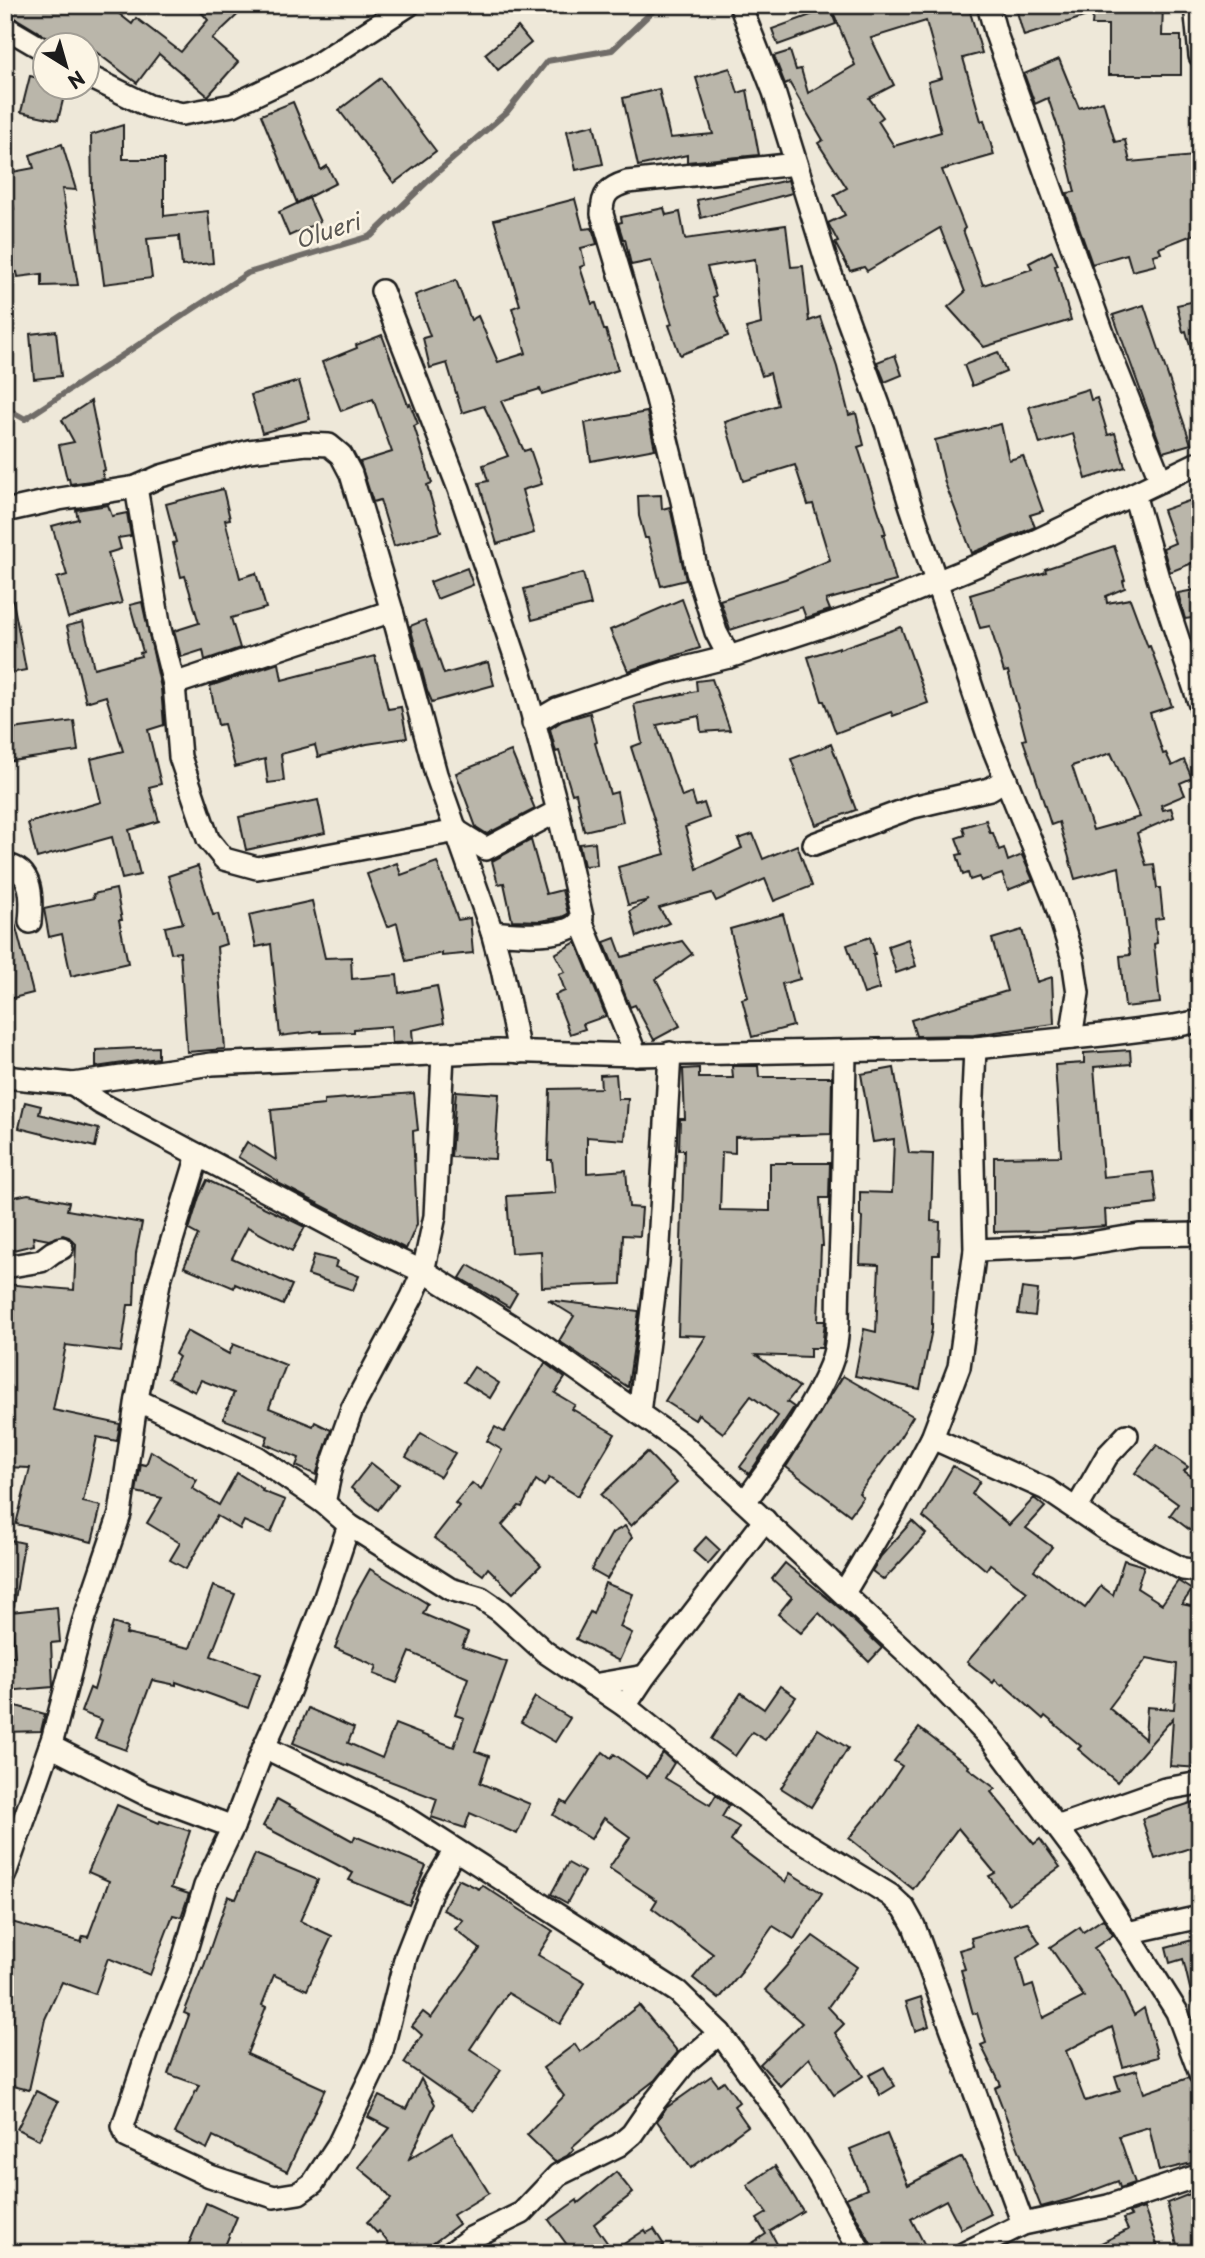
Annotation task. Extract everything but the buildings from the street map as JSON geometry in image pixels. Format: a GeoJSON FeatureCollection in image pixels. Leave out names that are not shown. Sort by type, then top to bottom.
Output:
{"type":"FeatureCollection","features":[{"type":"Feature","properties":{"kind":"street"},"geometry":{"type":"LineString","coordinates":[[102,83],[149,106],[182,114],[233,105],[313,67],[409,5]]}},
{"type":"Feature","properties":{"kind":"street"},"geometry":{"type":"LineString","coordinates":[[740,5],[774,92],[828,266],[887,424],[909,501],[976,698],[1054,898],[1073,959],[1078,993],[1071,1038]]}},
{"type":"Feature","properties":{"kind":"street"},"geometry":{"type":"LineString","coordinates":[[988,5],[1110,353],[1161,481]]}},
{"type":"Feature","properties":{"kind":"street"},"geometry":{"type":"LineString","coordinates":[[1195,5],[1200,56]]}},
{"type":"Feature","properties":{"kind":"street"},"geometry":{"type":"LineString","coordinates":[[5,27],[32,43]]}},
{"type":"Feature","properties":{"kind":"street"},"geometry":{"type":"LineString","coordinates":[[729,657],[716,632],[696,572],[656,395],[601,214],[602,200],[615,186],[627,182],[796,163]]}},
{"type":"Feature","properties":{"kind":"street"},"geometry":{"type":"LineString","coordinates":[[382,291],[459,489],[523,680],[558,811],[581,922],[636,1055]]}},
{"type":"Feature","properties":{"kind":"street"},"geometry":{"type":"LineString","coordinates":[[5,512],[59,499],[136,487],[161,476],[249,451],[330,444],[341,456],[351,474],[392,611],[436,774],[492,932],[519,1052]]}},
{"type":"Feature","properties":{"kind":"street"},"geometry":{"type":"LineString","coordinates":[[533,723],[556,709],[851,617],[1027,545],[1200,462]]}},
{"type":"Feature","properties":{"kind":"street"},"geometry":{"type":"LineString","coordinates":[[136,487],[160,628],[174,684],[180,757],[208,839],[224,859],[257,868],[457,831],[486,849],[558,811]]}},
{"type":"Feature","properties":{"kind":"street"},"geometry":{"type":"LineString","coordinates":[[1134,494],[1158,578],[1200,705]]}},
{"type":"Feature","properties":{"kind":"street"},"geometry":{"type":"LineString","coordinates":[[174,684],[392,611]]}},
{"type":"Feature","properties":{"kind":"street"},"geometry":{"type":"LineString","coordinates":[[814,844],[913,807],[990,789],[1006,779]]}},
{"type":"Feature","properties":{"kind":"street"},"geometry":{"type":"LineString","coordinates":[[5,865],[17,869],[30,888],[33,895],[30,922]]}},
{"type":"Feature","properties":{"kind":"street"},"geometry":{"type":"LineString","coordinates":[[492,932],[521,935],[554,933],[581,922]]}},
{"type":"Feature","properties":{"kind":"street"},"geometry":{"type":"LineString","coordinates":[[5,1077],[73,1084],[212,1064],[443,1054],[519,1052],[636,1055],[975,1048],[1200,1021]]}},
{"type":"Feature","properties":{"kind":"street"},"geometry":{"type":"LineString","coordinates":[[844,1593],[932,1438],[959,1367],[975,1250],[972,1108],[975,1048]]}},
{"type":"Feature","properties":{"kind":"street"},"geometry":{"type":"LineString","coordinates":[[745,1502],[808,1409],[831,1365],[839,1330],[845,1051]]}},
{"type":"Feature","properties":{"kind":"street"},"geometry":{"type":"LineString","coordinates":[[639,1413],[658,1262],[670,1053]]}},
{"type":"Feature","properties":{"kind":"street"},"geometry":{"type":"LineString","coordinates":[[324,1503],[332,1465],[352,1409],[423,1272],[435,1216],[443,1054]]}},
{"type":"Feature","properties":{"kind":"street"},"geometry":{"type":"LineString","coordinates":[[73,1084],[100,1103],[423,1272],[542,1345],[681,1443],[918,1663],[991,1739],[1080,1858],[1177,2012],[1200,2074]]}},
{"type":"Feature","properties":{"kind":"street"},"geometry":{"type":"LineString","coordinates":[[5,1874],[50,1746],[83,1623],[120,1514],[137,1400],[159,1283],[198,1155]]}},
{"type":"Feature","properties":{"kind":"street"},"geometry":{"type":"LineString","coordinates":[[975,1250],[1072,1246],[1139,1235],[1200,1234]]}},
{"type":"Feature","properties":{"kind":"street"},"geometry":{"type":"LineString","coordinates":[[5,1267],[41,1261],[62,1248]]}},
{"type":"Feature","properties":{"kind":"street"},"geometry":{"type":"LineString","coordinates":[[137,1400],[257,1457],[324,1503],[349,1525],[450,1589],[481,1598],[500,1611],[545,1652],[625,1706],[786,1831],[890,1895],[904,1908],[914,1926],[1023,2224]]}},
{"type":"Feature","properties":{"kind":"street"},"geometry":{"type":"LineString","coordinates":[[1077,1508],[1107,1456],[1127,1435]]}},
{"type":"Feature","properties":{"kind":"street"},"geometry":{"type":"LineString","coordinates":[[932,1438],[1046,1489],[1108,1531],[1183,1569],[1200,1571]]}},
{"type":"Feature","properties":{"kind":"street"},"geometry":{"type":"LineString","coordinates":[[625,1706],[765,1520]]}},
{"type":"Feature","properties":{"kind":"street"},"geometry":{"type":"LineString","coordinates":[[349,1525],[288,1694],[233,1827],[205,1886],[180,1970],[152,2039],[124,2126],[127,2137],[152,2151],[211,2176],[274,2197],[299,2193],[313,2183],[338,2145],[381,2054],[406,1956],[433,1887],[455,1850]]}},
{"type":"Feature","properties":{"kind":"street"},"geometry":{"type":"LineString","coordinates":[[593,1685],[645,1676]]}},
{"type":"Feature","properties":{"kind":"street"},"geometry":{"type":"LineString","coordinates":[[50,1746],[145,1794],[233,1827]]}},
{"type":"Feature","properties":{"kind":"street"},"geometry":{"type":"LineString","coordinates":[[264,1747],[395,1811],[678,1992],[720,2033],[776,2110],[820,2176],[861,2253]]}},
{"type":"Feature","properties":{"kind":"street"},"geometry":{"type":"LineString","coordinates":[[1057,1828],[1165,1789],[1200,1783]]}},
{"type":"Feature","properties":{"kind":"street"},"geometry":{"type":"LineString","coordinates":[[1127,1933],[1200,1917]]}},
{"type":"Feature","properties":{"kind":"street"},"geometry":{"type":"LineString","coordinates":[[451,2253],[471,2238],[522,2213],[558,2175],[620,2144],[632,2134],[687,2061],[720,2033]]}},
{"type":"Feature","properties":{"kind":"street"},"geometry":{"type":"LineString","coordinates":[[965,2253],[1023,2224],[1108,2206],[1200,2175]]}},
{"type":"Feature","properties":{"kind":"waterway","name":"Olueri"},"geometry":{"type":"LineString","coordinates":[[5,408],[25,419],[248,273],[371,236],[434,175],[507,112],[547,61],[612,50],[659,5]]}},
{"type":"Feature","properties":{"kind":"waterway"},"geometry":{"type":"LineString","coordinates":[[5,2246],[17,2253]]}}]}
